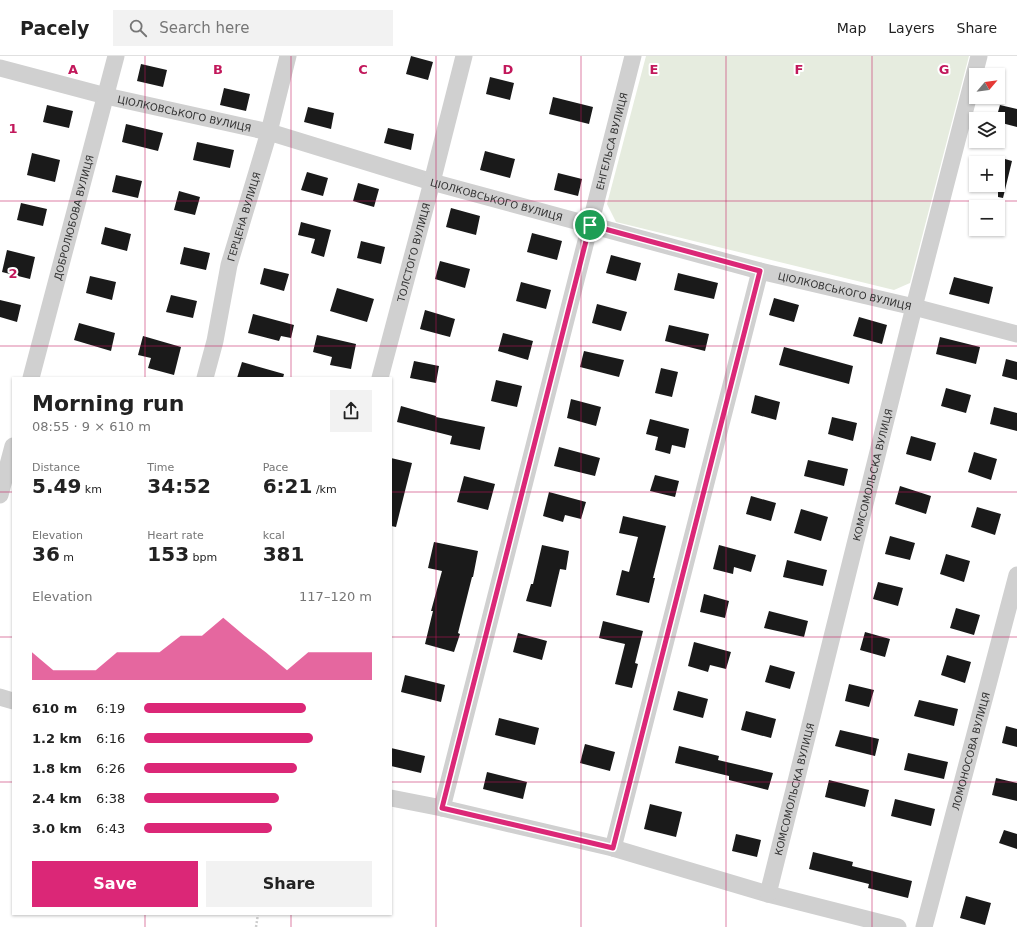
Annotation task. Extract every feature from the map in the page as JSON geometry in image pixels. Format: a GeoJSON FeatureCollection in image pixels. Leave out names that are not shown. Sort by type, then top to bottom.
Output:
{"type":"FeatureCollection","features":[{"type":"Feature","properties":{"kind":"street","name":"ДОБРОЛЮБОВА ВУЛИЦЯ"},"geometry":{"type":"LineString","coordinates":[[31,377],[116,56]]}},
{"type":"Feature","properties":{"kind":"street","name":"ГЕРЦЕНА ВУЛИЦЯ"},"geometry":{"type":"LineString","coordinates":[[205,377],[216,341],[229,265],[268,132],[288,56]]}},
{"type":"Feature","properties":{"kind":"street","name":"ТОЛСТОГО ВУЛИЦЯ"},"geometry":{"type":"LineString","coordinates":[[380,377],[464,56]]}},
{"type":"Feature","properties":{"kind":"street","name":"ЕНГЕЛЬСА ВУЛИЦЯ"},"geometry":{"type":"LineString","coordinates":[[442,808],[633,56]]}},
{"type":"Feature","properties":{"kind":"street","name":"КОМСОМОЛЬСКА ВУЛИЦЯ"},"geometry":{"type":"LineString","coordinates":[[768,894],[914,307],[979,56]]}},
{"type":"Feature","properties":{"kind":"street","name":"ЦІОЛКОВСЬКОГО ВУЛИЦЯ"},"geometry":{"type":"LineString","coordinates":[[0,68],[106,96],[268,132],[432,182],[760,271],[914,307],[1017,334]]}},
{"type":"Feature","properties":{"kind":"street"},"geometry":{"type":"LineString","coordinates":[[613,848],[760,271]]}},
{"type":"Feature","properties":{"kind":"street"},"geometry":{"type":"LineString","coordinates":[[0,495],[12,450]]}},
{"type":"Feature","properties":{"kind":"street","name":"ЛОМОНОСОВА ВУЛИЦЯ"},"geometry":{"type":"LineString","coordinates":[[924,927],[1017,575]]}},
{"type":"Feature","properties":{"kind":"street"},"geometry":{"type":"LineString","coordinates":[[0,697],[12,701]]}},
{"type":"Feature","properties":{"kind":"street"},"geometry":{"type":"LineString","coordinates":[[392,798],[442,808],[613,848],[768,894],[898,927]]}},
{"type":"Feature","properties":{"kind":"path"},"geometry":{"type":"LineString","coordinates":[[256,927],[258,915]]}},
{"type":"Feature","properties":{"kind":"shaded area"},"geometry":{"type":"Polygon","coordinates":[[[646,56],[969,56],[910,283],[894,290],[616,222],[607,204],[646,56]]]}},
{"type":"Feature","properties":{"kind":"building"},"geometry":{"type":"Polygon","coordinates":[[[411,56],[433,62],[428,80],[406,74],[411,56]]]}},
{"type":"Feature","properties":{"kind":"building"},"geometry":{"type":"Polygon","coordinates":[[[141,64],[167,70],[163,87],[137,81],[141,64]]]}},
{"type":"Feature","properties":{"kind":"building"},"geometry":{"type":"Polygon","coordinates":[[[490,77],[514,83],[510,100],[486,94],[490,77]]]}},
{"type":"Feature","properties":{"kind":"building"},"geometry":{"type":"Polygon","coordinates":[[[224,88],[250,94],[246,111],[220,105],[224,88]]]}},
{"type":"Feature","properties":{"kind":"building"},"geometry":{"type":"Polygon","coordinates":[[[553,97],[593,107],[589,124],[549,114],[553,97]]]}},
{"type":"Feature","properties":{"kind":"building"},"geometry":{"type":"Polygon","coordinates":[[[47,105],[73,111],[69,128],[43,122],[47,105]]]}},
{"type":"Feature","properties":{"kind":"building"},"geometry":{"type":"Polygon","coordinates":[[[1000,105],[1017,109],[1017,127],[1005,124],[1005,112],[998,112],[1000,105]]]}},
{"type":"Feature","properties":{"kind":"building"},"geometry":{"type":"Polygon","coordinates":[[[308,107],[334,113],[331,129],[304,122],[308,107]]]}},
{"type":"Feature","properties":{"kind":"building"},"geometry":{"type":"Polygon","coordinates":[[[126,124],[163,133],[158,151],[122,142],[126,124]]]}},
{"type":"Feature","properties":{"kind":"building"},"geometry":{"type":"Polygon","coordinates":[[[388,128],[414,134],[411,150],[384,143],[388,128]]]}},
{"type":"Feature","properties":{"kind":"building"},"geometry":{"type":"Polygon","coordinates":[[[197,142],[234,150],[230,168],[193,160],[197,142]]]}},
{"type":"Feature","properties":{"kind":"building"},"geometry":{"type":"Polygon","coordinates":[[[485,151],[515,159],[510,178],[480,170],[485,151]]]}},
{"type":"Feature","properties":{"kind":"building"},"geometry":{"type":"Polygon","coordinates":[[[32,153],[60,160],[55,182],[27,175],[32,153]]]}},
{"type":"Feature","properties":{"kind":"building"},"geometry":{"type":"Polygon","coordinates":[[[1005,159],[1012,161],[1005,190],[1005,159]]]}},
{"type":"Feature","properties":{"kind":"building"},"geometry":{"type":"Polygon","coordinates":[[[307,172],[328,178],[323,196],[301,190],[307,172]]]}},
{"type":"Feature","properties":{"kind":"building"},"geometry":{"type":"Polygon","coordinates":[[[558,173],[582,179],[578,196],[554,190],[558,173]]]}},
{"type":"Feature","properties":{"kind":"building"},"geometry":{"type":"Polygon","coordinates":[[[116,175],[142,181],[138,198],[112,192],[116,175]]]}},
{"type":"Feature","properties":{"kind":"building"},"geometry":{"type":"Polygon","coordinates":[[[358,183],[379,189],[374,207],[353,201],[358,183]]]}},
{"type":"Feature","properties":{"kind":"building"},"geometry":{"type":"Polygon","coordinates":[[[179,191],[200,197],[195,215],[174,210],[179,191]]]}},
{"type":"Feature","properties":{"kind":"building"},"geometry":{"type":"Polygon","coordinates":[[[998,192],[1004,192],[1003,198],[998,197],[998,192]]]}},
{"type":"Feature","properties":{"kind":"building"},"geometry":{"type":"Polygon","coordinates":[[[21,203],[47,209],[43,226],[17,220],[21,203]]]}},
{"type":"Feature","properties":{"kind":"building"},"geometry":{"type":"Polygon","coordinates":[[[451,208],[480,216],[476,235],[446,227],[451,208]]]}},
{"type":"Feature","properties":{"kind":"building"},"geometry":{"type":"Polygon","coordinates":[[[301,222],[331,230],[324,257],[311,253],[315,239],[298,235],[301,222]]]}},
{"type":"Feature","properties":{"kind":"building"},"geometry":{"type":"Polygon","coordinates":[[[105,227],[131,234],[127,251],[101,244],[105,227]]]}},
{"type":"Feature","properties":{"kind":"building"},"geometry":{"type":"Polygon","coordinates":[[[532,233],[562,241],[557,260],[527,252],[532,233]]]}},
{"type":"Feature","properties":{"kind":"building"},"geometry":{"type":"Polygon","coordinates":[[[361,241],[385,247],[381,264],[357,258],[361,241]]]}},
{"type":"Feature","properties":{"kind":"building"},"geometry":{"type":"Polygon","coordinates":[[[184,247],[210,253],[206,270],[180,264],[184,247]]]}},
{"type":"Feature","properties":{"kind":"building"},"geometry":{"type":"Polygon","coordinates":[[[7,250],[35,257],[30,279],[2,272],[7,250]]]}},
{"type":"Feature","properties":{"kind":"building"},"geometry":{"type":"Polygon","coordinates":[[[611,255],[641,263],[636,281],[606,273],[611,255]]]}},
{"type":"Feature","properties":{"kind":"building"},"geometry":{"type":"Polygon","coordinates":[[[440,261],[470,269],[465,288],[435,279],[440,261]]]}},
{"type":"Feature","properties":{"kind":"building"},"geometry":{"type":"Polygon","coordinates":[[[264,268],[289,274],[284,291],[260,284],[264,268]]]}},
{"type":"Feature","properties":{"kind":"building"},"geometry":{"type":"Polygon","coordinates":[[[678,273],[718,283],[714,299],[674,290],[678,273]]]}},
{"type":"Feature","properties":{"kind":"building"},"geometry":{"type":"Polygon","coordinates":[[[90,276],[116,282],[112,300],[86,293],[90,276]]]}},
{"type":"Feature","properties":{"kind":"building"},"geometry":{"type":"Polygon","coordinates":[[[954,277],[993,287],[989,304],[949,294],[954,277]]]}},
{"type":"Feature","properties":{"kind":"building"},"geometry":{"type":"Polygon","coordinates":[[[521,282],[551,290],[546,309],[516,301],[521,282]]]}},
{"type":"Feature","properties":{"kind":"building"},"geometry":{"type":"Polygon","coordinates":[[[337,288],[374,299],[367,322],[330,311],[337,288]]]}},
{"type":"Feature","properties":{"kind":"building"},"geometry":{"type":"Polygon","coordinates":[[[171,295],[197,301],[193,318],[166,312],[171,295]]]}},
{"type":"Feature","properties":{"kind":"building"},"geometry":{"type":"Polygon","coordinates":[[[774,298],[799,305],[794,322],[769,315],[774,298]]]}},
{"type":"Feature","properties":{"kind":"building"},"geometry":{"type":"Polygon","coordinates":[[[0,300],[21,305],[17,322],[0,317],[0,300]]]}},
{"type":"Feature","properties":{"kind":"building"},"geometry":{"type":"Polygon","coordinates":[[[597,304],[627,312],[621,331],[592,323],[597,304]]]}},
{"type":"Feature","properties":{"kind":"building"},"geometry":{"type":"Polygon","coordinates":[[[425,310],[455,319],[450,337],[420,329],[425,310]]]}},
{"type":"Feature","properties":{"kind":"building"},"geometry":{"type":"Polygon","coordinates":[[[253,314],[294,325],[291,338],[281,336],[279,341],[248,333],[253,314]]]}},
{"type":"Feature","properties":{"kind":"building"},"geometry":{"type":"Polygon","coordinates":[[[859,317],[887,325],[882,344],[853,336],[859,317]]]}},
{"type":"Feature","properties":{"kind":"building"},"geometry":{"type":"Polygon","coordinates":[[[79,323],[115,333],[111,351],[74,340],[79,323]]]}},
{"type":"Feature","properties":{"kind":"building"},"geometry":{"type":"Polygon","coordinates":[[[669,325],[709,334],[705,351],[665,341],[669,325]]]}},
{"type":"Feature","properties":{"kind":"building"},"geometry":{"type":"Polygon","coordinates":[[[503,333],[533,341],[528,360],[498,351],[503,333]]]}},
{"type":"Feature","properties":{"kind":"building"},"geometry":{"type":"Polygon","coordinates":[[[317,335],[356,344],[351,369],[330,365],[332,357],[313,352],[317,335]]]}},
{"type":"Feature","properties":{"kind":"building"},"geometry":{"type":"Polygon","coordinates":[[[143,336],[181,347],[174,375],[148,368],[151,358],[138,355],[143,336]]]}},
{"type":"Feature","properties":{"kind":"building"},"geometry":{"type":"Polygon","coordinates":[[[940,337],[980,347],[976,364],[936,354],[940,337]]]}},
{"type":"Feature","properties":{"kind":"building"},"geometry":{"type":"Polygon","coordinates":[[[784,347],[853,366],[849,384],[779,365],[784,347]]]}},
{"type":"Feature","properties":{"kind":"building"},"geometry":{"type":"Polygon","coordinates":[[[584,351],[624,360],[619,377],[580,367],[584,351]]]}},
{"type":"Feature","properties":{"kind":"building"},"geometry":{"type":"Polygon","coordinates":[[[1006,359],[1017,362],[1017,380],[1002,376],[1006,359]]]}},
{"type":"Feature","properties":{"kind":"building"},"geometry":{"type":"Polygon","coordinates":[[[414,361],[439,366],[436,383],[410,378],[414,361]]]}},
{"type":"Feature","properties":{"kind":"building"},"geometry":{"type":"Polygon","coordinates":[[[242,362],[284,374],[283,377],[237,377],[242,362]]]}},
{"type":"Feature","properties":{"kind":"building"},"geometry":{"type":"Polygon","coordinates":[[[661,368],[678,372],[672,397],[655,393],[661,368]]]}},
{"type":"Feature","properties":{"kind":"building"},"geometry":{"type":"Polygon","coordinates":[[[496,380],[522,386],[517,407],[491,401],[496,380]]]}},
{"type":"Feature","properties":{"kind":"building"},"geometry":{"type":"Polygon","coordinates":[[[946,388],[971,395],[966,413],[941,406],[946,388]]]}},
{"type":"Feature","properties":{"kind":"building"},"geometry":{"type":"Polygon","coordinates":[[[755,395],[780,402],[776,420],[751,413],[755,395]]]}},
{"type":"Feature","properties":{"kind":"building"},"geometry":{"type":"Polygon","coordinates":[[[571,399],[601,407],[596,426],[567,418],[571,399]]]}},
{"type":"Feature","properties":{"kind":"building"},"geometry":{"type":"Polygon","coordinates":[[[401,406],[436,417],[485,427],[480,450],[450,444],[452,436],[397,422],[401,406]]]}},
{"type":"Feature","properties":{"kind":"building"},"geometry":{"type":"Polygon","coordinates":[[[994,407],[1017,413],[1017,431],[990,424],[994,407]]]}},
{"type":"Feature","properties":{"kind":"building"},"geometry":{"type":"Polygon","coordinates":[[[832,417],[857,423],[853,441],[828,434],[832,417]]]}},
{"type":"Feature","properties":{"kind":"building"},"geometry":{"type":"Polygon","coordinates":[[[650,419],[689,429],[685,448],[672,445],[670,454],[655,450],[658,437],[646,434],[650,419]]]}},
{"type":"Feature","properties":{"kind":"building"},"geometry":{"type":"Polygon","coordinates":[[[911,436],[936,443],[931,461],[906,454],[911,436]]]}},
{"type":"Feature","properties":{"kind":"building"},"geometry":{"type":"Polygon","coordinates":[[[559,447],[600,458],[595,476],[554,466],[559,447]]]}},
{"type":"Feature","properties":{"kind":"building"},"geometry":{"type":"Polygon","coordinates":[[[974,452],[997,459],[991,480],[968,472],[974,452]]]}},
{"type":"Feature","properties":{"kind":"building"},"geometry":{"type":"Polygon","coordinates":[[[392,458],[412,463],[396,527],[392,526],[392,458]]]}},
{"type":"Feature","properties":{"kind":"building"},"geometry":{"type":"Polygon","coordinates":[[[808,460],[848,469],[844,486],[804,476],[808,460]]]}},
{"type":"Feature","properties":{"kind":"building"},"geometry":{"type":"Polygon","coordinates":[[[655,475],[679,481],[675,497],[650,491],[655,475]]]}},
{"type":"Feature","properties":{"kind":"building"},"geometry":{"type":"Polygon","coordinates":[[[464,476],[495,484],[488,510],[457,502],[464,476]]]}},
{"type":"Feature","properties":{"kind":"building"},"geometry":{"type":"Polygon","coordinates":[[[900,486],[931,496],[926,514],[895,504],[900,486]]]}},
{"type":"Feature","properties":{"kind":"building"},"geometry":{"type":"Polygon","coordinates":[[[549,492],[586,502],[581,519],[565,515],[563,522],[543,516],[549,492]]]}},
{"type":"Feature","properties":{"kind":"building"},"geometry":{"type":"Polygon","coordinates":[[[751,496],[776,503],[771,521],[746,514],[751,496]]]}},
{"type":"Feature","properties":{"kind":"building"},"geometry":{"type":"Polygon","coordinates":[[[977,507],[1001,514],[995,535],[971,527],[977,507]]]}},
{"type":"Feature","properties":{"kind":"building"},"geometry":{"type":"Polygon","coordinates":[[[801,509],[828,517],[821,541],[794,533],[801,509]]]}},
{"type":"Feature","properties":{"kind":"building"},"geometry":{"type":"Polygon","coordinates":[[[623,516],[666,526],[653,578],[655,578],[649,603],[616,595],[622,570],[629,572],[638,537],[619,533],[623,516]]]}},
{"type":"Feature","properties":{"kind":"building"},"geometry":{"type":"Polygon","coordinates":[[[890,536],[915,543],[910,560],[885,554],[890,536]]]}},
{"type":"Feature","properties":{"kind":"building"},"geometry":{"type":"Polygon","coordinates":[[[434,542],[478,551],[473,577],[458,633],[460,634],[454,652],[425,644],[433,611],[431,611],[442,571],[428,568],[434,542]]]}},
{"type":"Feature","properties":{"kind":"building"},"geometry":{"type":"Polygon","coordinates":[[[542,545],[569,551],[566,570],[560,569],[551,607],[526,601],[531,584],[533,584],[542,545]]]}},
{"type":"Feature","properties":{"kind":"building"},"geometry":{"type":"Polygon","coordinates":[[[719,545],[756,555],[751,572],[734,567],[733,574],[713,569],[719,545]]]}},
{"type":"Feature","properties":{"kind":"building"},"geometry":{"type":"Polygon","coordinates":[[[946,554],[970,561],[964,582],[940,574],[946,554]]]}},
{"type":"Feature","properties":{"kind":"building"},"geometry":{"type":"Polygon","coordinates":[[[787,560],[827,570],[823,586],[783,577],[787,560]]]}},
{"type":"Feature","properties":{"kind":"building"},"geometry":{"type":"Polygon","coordinates":[[[878,582],[903,588],[898,606],[873,599],[878,582]]]}},
{"type":"Feature","properties":{"kind":"building"},"geometry":{"type":"Polygon","coordinates":[[[704,594],[729,601],[725,618],[700,612],[704,594]]]}},
{"type":"Feature","properties":{"kind":"building"},"geometry":{"type":"Polygon","coordinates":[[[956,608],[980,615],[974,635],[950,628],[956,608]]]}},
{"type":"Feature","properties":{"kind":"building"},"geometry":{"type":"Polygon","coordinates":[[[769,611],[808,621],[804,637],[764,628],[769,611]]]}},
{"type":"Feature","properties":{"kind":"building"},"geometry":{"type":"Polygon","coordinates":[[[603,621],[643,631],[635,663],[638,664],[632,688],[615,684],[625,644],[599,638],[603,621]]]}},
{"type":"Feature","properties":{"kind":"building"},"geometry":{"type":"Polygon","coordinates":[[[865,632],[890,639],[885,657],[860,650],[865,632]]]}},
{"type":"Feature","properties":{"kind":"building"},"geometry":{"type":"Polygon","coordinates":[[[518,633],[547,641],[542,660],[513,652],[518,633]]]}},
{"type":"Feature","properties":{"kind":"building"},"geometry":{"type":"Polygon","coordinates":[[[694,642],[731,652],[726,669],[710,665],[708,672],[688,666],[694,642]]]}},
{"type":"Feature","properties":{"kind":"building"},"geometry":{"type":"Polygon","coordinates":[[[947,655],[971,662],[965,683],[941,675],[947,655]]]}},
{"type":"Feature","properties":{"kind":"building"},"geometry":{"type":"Polygon","coordinates":[[[770,665],[795,672],[790,689],[765,682],[770,665]]]}},
{"type":"Feature","properties":{"kind":"building"},"geometry":{"type":"Polygon","coordinates":[[[405,675],[445,685],[441,702],[401,692],[405,675]]]}},
{"type":"Feature","properties":{"kind":"building"},"geometry":{"type":"Polygon","coordinates":[[[849,684],[874,690],[869,707],[845,701],[849,684]]]}},
{"type":"Feature","properties":{"kind":"building"},"geometry":{"type":"Polygon","coordinates":[[[678,691],[708,699],[703,718],[673,710],[678,691]]]}},
{"type":"Feature","properties":{"kind":"building"},"geometry":{"type":"Polygon","coordinates":[[[919,700],[958,709],[954,726],[914,716],[919,700]]]}},
{"type":"Feature","properties":{"kind":"building"},"geometry":{"type":"Polygon","coordinates":[[[746,711],[776,719],[771,738],[741,730],[746,711]]]}},
{"type":"Feature","properties":{"kind":"building"},"geometry":{"type":"Polygon","coordinates":[[[499,718],[539,728],[535,745],[495,735],[499,718]]]}},
{"type":"Feature","properties":{"kind":"building"},"geometry":{"type":"Polygon","coordinates":[[[1006,726],[1017,729],[1017,747],[1002,743],[1006,726]]]}},
{"type":"Feature","properties":{"kind":"building"},"geometry":{"type":"Polygon","coordinates":[[[840,730],[879,739],[875,756],[835,746],[840,730]]]}},
{"type":"Feature","properties":{"kind":"building"},"geometry":{"type":"Polygon","coordinates":[[[585,744],[615,752],[610,771],[580,763],[585,744]]]}},
{"type":"Feature","properties":{"kind":"building"},"geometry":{"type":"Polygon","coordinates":[[[679,746],[719,756],[718,760],[773,773],[768,790],[729,780],[729,776],[675,763],[679,746]]]}},
{"type":"Feature","properties":{"kind":"building"},"geometry":{"type":"Polygon","coordinates":[[[392,748],[425,756],[421,773],[392,766],[392,748]]]}},
{"type":"Feature","properties":{"kind":"building"},"geometry":{"type":"Polygon","coordinates":[[[908,753],[948,762],[944,779],[904,770],[908,753]]]}},
{"type":"Feature","properties":{"kind":"building"},"geometry":{"type":"Polygon","coordinates":[[[487,772],[527,782],[523,799],[483,789],[487,772]]]}},
{"type":"Feature","properties":{"kind":"building"},"geometry":{"type":"Polygon","coordinates":[[[996,778],[1017,783],[1017,801],[992,795],[996,778]]]}},
{"type":"Feature","properties":{"kind":"building"},"geometry":{"type":"Polygon","coordinates":[[[829,780],[869,790],[865,807],[825,797],[829,780]]]}},
{"type":"Feature","properties":{"kind":"building"},"geometry":{"type":"Polygon","coordinates":[[[895,799],[935,809],[931,826],[891,816],[895,799]]]}},
{"type":"Feature","properties":{"kind":"building"},"geometry":{"type":"Polygon","coordinates":[[[650,804],[682,812],[676,837],[644,829],[650,804]]]}},
{"type":"Feature","properties":{"kind":"building"},"geometry":{"type":"Polygon","coordinates":[[[1004,830],[1017,834],[1017,849],[999,843],[1004,830]]]}},
{"type":"Feature","properties":{"kind":"building"},"geometry":{"type":"Polygon","coordinates":[[[736,834],[761,840],[757,857],[732,851],[736,834]]]}},
{"type":"Feature","properties":{"kind":"building"},"geometry":{"type":"Polygon","coordinates":[[[813,852],[853,862],[852,866],[912,881],[908,898],[868,888],[869,884],[809,869],[813,852]]]}},
{"type":"Feature","properties":{"kind":"building"},"geometry":{"type":"Polygon","coordinates":[[[966,896],[991,903],[985,925],[960,918],[966,896]]]}},
{"type":"Feature","properties":{"kind":"route"},"geometry":{"type":"LineString","coordinates":[[590,225],[760,271],[613,848],[442,808],[590,225]]}}]}
